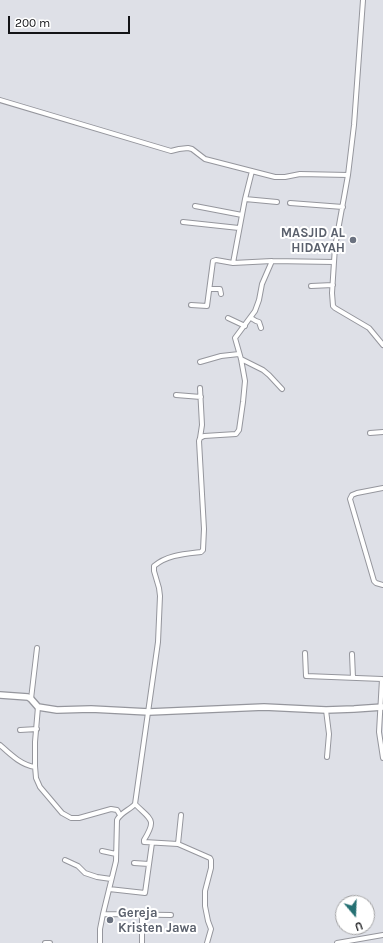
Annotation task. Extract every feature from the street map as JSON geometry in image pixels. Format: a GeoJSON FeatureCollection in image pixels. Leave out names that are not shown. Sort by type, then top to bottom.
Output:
{"type":"FeatureCollection","features":[{"type":"Feature","properties":{"kind":"street"},"geometry":{"type":"LineString","coordinates":[[363,0],[354,125],[348,175],[334,262],[333,302],[335,308],[369,328],[383,345]]}},
{"type":"Feature","properties":{"kind":"street"},"geometry":{"type":"LineString","coordinates":[[0,100],[171,151],[180,148],[190,148],[205,159],[252,171],[280,177],[300,174],[348,175]]}},
{"type":"Feature","properties":{"kind":"street"},"geometry":{"type":"LineString","coordinates":[[233,263],[239,228],[252,171]]}},
{"type":"Feature","properties":{"kind":"street"},"geometry":{"type":"LineString","coordinates":[[245,199],[277,202]]}},
{"type":"Feature","properties":{"kind":"street"},"geometry":{"type":"LineString","coordinates":[[290,203],[343,207]]}},
{"type":"Feature","properties":{"kind":"street"},"geometry":{"type":"LineString","coordinates":[[195,206],[242,215]]}},
{"type":"Feature","properties":{"kind":"street"},"geometry":{"type":"LineString","coordinates":[[183,222],[239,228]]}},
{"type":"Feature","properties":{"kind":"street"},"geometry":{"type":"LineString","coordinates":[[191,305],[207,306],[213,261],[216,260],[233,263],[272,261],[334,262]]}},
{"type":"Feature","properties":{"kind":"street"},"geometry":{"type":"LineString","coordinates":[[200,438],[236,434],[239,432],[244,381],[241,359],[235,338],[245,326],[256,307],[262,284],[272,261]]}},
{"type":"Feature","properties":{"kind":"street"},"geometry":{"type":"LineString","coordinates":[[311,286],[333,285]]}},
{"type":"Feature","properties":{"kind":"street"},"geometry":{"type":"LineString","coordinates":[[210,289],[220,289],[221,294]]}},
{"type":"Feature","properties":{"kind":"street"},"geometry":{"type":"LineString","coordinates":[[228,318],[245,326]]}},
{"type":"Feature","properties":{"kind":"street"},"geometry":{"type":"LineString","coordinates":[[250,318],[259,322],[261,328]]}},
{"type":"Feature","properties":{"kind":"street"},"geometry":{"type":"LineString","coordinates":[[200,362],[221,356],[239,354]]}},
{"type":"Feature","properties":{"kind":"street"},"geometry":{"type":"LineString","coordinates":[[241,359],[263,370],[282,389]]}},
{"type":"Feature","properties":{"kind":"street"},"geometry":{"type":"LineString","coordinates":[[100,943],[100,929],[116,861],[117,820],[120,815],[136,804],[158,642],[160,596],[154,566],[171,557],[201,552],[204,549],[199,444],[202,425],[200,388]]}},
{"type":"Feature","properties":{"kind":"street"},"geometry":{"type":"LineString","coordinates":[[176,395],[201,397]]}},
{"type":"Feature","properties":{"kind":"street"},"geometry":{"type":"LineString","coordinates":[[370,433],[383,432]]}},
{"type":"Feature","properties":{"kind":"street"},"geometry":{"type":"LineString","coordinates":[[383,488],[357,493],[352,495],[350,499],[374,581],[383,585]]}},
{"type":"Feature","properties":{"kind":"street"},"geometry":{"type":"LineString","coordinates":[[31,699],[37,648]]}},
{"type":"Feature","properties":{"kind":"street"},"geometry":{"type":"LineString","coordinates":[[305,653],[306,676],[381,678],[383,680],[382,707],[378,732],[383,758]]}},
{"type":"Feature","properties":{"kind":"street"},"geometry":{"type":"LineString","coordinates":[[352,654],[353,678]]}},
{"type":"Feature","properties":{"kind":"street"},"geometry":{"type":"LineString","coordinates":[[0,695],[25,697],[31,699],[38,707],[57,710],[91,709],[148,712],[264,707],[326,710],[354,710],[382,707]]}},
{"type":"Feature","properties":{"kind":"street"},"geometry":{"type":"LineString","coordinates":[[38,707],[35,767],[36,778],[40,788],[62,813],[72,819],[111,809],[116,810],[120,815]]}},
{"type":"Feature","properties":{"kind":"street"},"geometry":{"type":"LineString","coordinates":[[326,710],[329,734],[326,757]]}},
{"type":"Feature","properties":{"kind":"street"},"geometry":{"type":"LineString","coordinates":[[20,730],[37,729]]}},
{"type":"Feature","properties":{"kind":"street"},"geometry":{"type":"LineString","coordinates":[[0,745],[12,756],[28,766],[35,767]]}},
{"type":"Feature","properties":{"kind":"street"},"geometry":{"type":"LineString","coordinates":[[136,804],[151,820],[152,826],[144,842],[178,844],[212,860],[205,890],[205,906],[211,929],[207,943]]}},
{"type":"Feature","properties":{"kind":"street"},"geometry":{"type":"LineString","coordinates":[[178,844],[181,816]]}},
{"type":"Feature","properties":{"kind":"street"},"geometry":{"type":"LineString","coordinates":[[109,889],[144,893],[152,842]]}},
{"type":"Feature","properties":{"kind":"street"},"geometry":{"type":"LineString","coordinates":[[102,851],[116,854]]}},
{"type":"Feature","properties":{"kind":"street"},"geometry":{"type":"LineString","coordinates":[[65,860],[78,866],[85,873],[111,879]]}},
{"type":"Feature","properties":{"kind":"street"},"geometry":{"type":"LineString","coordinates":[[134,863],[149,864]]}},
{"type":"Feature","properties":{"kind":"street"},"geometry":{"type":"LineString","coordinates":[[103,914],[172,915]]}},
{"type":"Feature","properties":{"kind":"street"},"geometry":{"type":"LineString","coordinates":[[142,915],[142,943]]}},
{"type":"Feature","properties":{"kind":"street"},"geometry":{"type":"LineString","coordinates":[[337,943],[383,935]]}},
{"type":"Feature","properties":{"kind":"street"},"geometry":{"type":"LineString","coordinates":[[45,943],[50,943]]}},
{"type":"Feature","properties":{"kind":"place","name":"MASJID AL HIDAYAH"},"geometry":{"type":"Point","coordinates":[353,240]}},
{"type":"Feature","properties":{"kind":"place","name":"Gereja Kristen Jawa"},"geometry":{"type":"Point","coordinates":[110,920]}}]}
